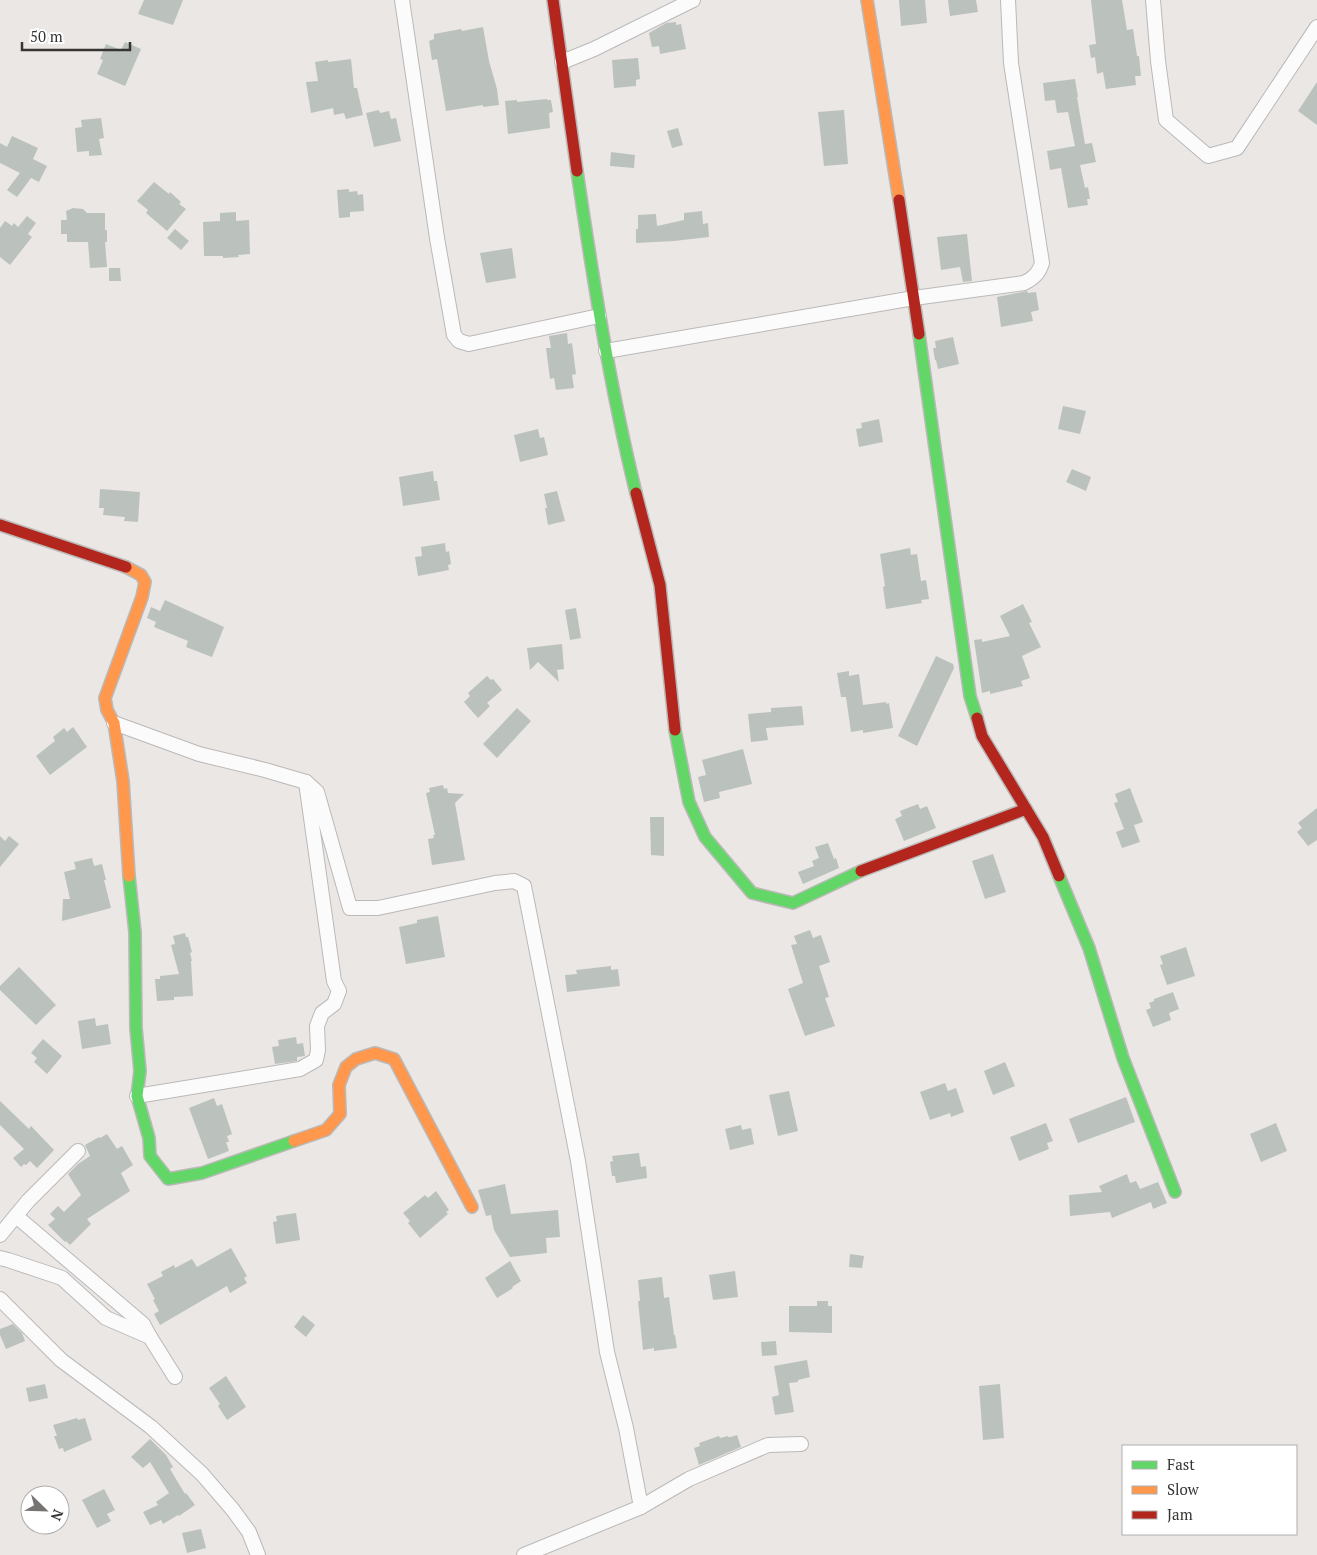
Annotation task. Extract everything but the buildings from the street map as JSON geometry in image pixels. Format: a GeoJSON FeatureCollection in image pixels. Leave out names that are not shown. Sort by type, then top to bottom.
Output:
{"type":"FeatureCollection","features":[{"type":"Feature","properties":{"kind":"street"},"geometry":{"type":"LineString","coordinates":[[402,0],[437,238],[454,335],[459,341],[469,344],[599,316]]}},
{"type":"Feature","properties":{"kind":"street"},"geometry":{"type":"LineString","coordinates":[[553,0],[599,316],[625,450],[660,585],[674,724],[689,802],[705,837],[752,892],[793,903],[861,871],[1026,810]]}},
{"type":"Feature","properties":{"kind":"street"},"geometry":{"type":"LineString","coordinates":[[562,62],[594,49],[693,0]]}},
{"type":"Feature","properties":{"kind":"street"},"geometry":{"type":"LineString","coordinates":[[867,0],[914,298],[970,696],[982,736],[1043,836],[1089,948],[1123,1058],[1175,1192]]}},
{"type":"Feature","properties":{"kind":"street"},"geometry":{"type":"LineString","coordinates":[[606,351],[914,298],[1024,283],[1033,278],[1040,271],[1042,263],[1011,62],[1008,0]]}},
{"type":"Feature","properties":{"kind":"street"},"geometry":{"type":"LineString","coordinates":[[1153,0],[1158,61],[1166,120],[1208,156],[1237,148],[1317,27]]}},
{"type":"Feature","properties":{"kind":"street"},"geometry":{"type":"LineString","coordinates":[[0,525],[128,568],[141,575],[145,582],[142,597],[105,698],[107,710],[114,722],[123,781],[127,858],[135,932],[136,1028],[140,1071],[137,1096],[149,1138],[150,1156],[168,1179],[202,1173],[326,1130],[340,1114],[339,1085],[346,1067],[356,1059],[375,1053],[394,1059],[472,1207]]}},
{"type":"Feature","properties":{"kind":"street"},"geometry":{"type":"LineString","coordinates":[[114,722],[199,754],[306,782],[317,792],[350,908],[378,908],[514,881],[524,886],[578,1161],[607,1352],[626,1428],[641,1507]]}},
{"type":"Feature","properties":{"kind":"street"},"geometry":{"type":"LineString","coordinates":[[137,1096],[300,1069],[316,1060],[318,1050],[317,1026],[322,1013],[334,1004],[339,991],[334,981],[306,782]]}},
{"type":"Feature","properties":{"kind":"street"},"geometry":{"type":"LineString","coordinates":[[0,1235],[28,1201],[78,1151]]}},
{"type":"Feature","properties":{"kind":"street"},"geometry":{"type":"LineString","coordinates":[[16,1216],[143,1324],[175,1377]]}},
{"type":"Feature","properties":{"kind":"street"},"geometry":{"type":"LineString","coordinates":[[0,1258],[62,1278],[106,1318],[150,1337]]}},
{"type":"Feature","properties":{"kind":"street"},"geometry":{"type":"LineString","coordinates":[[0,1299],[61,1360],[151,1427],[202,1474],[244,1524],[258,1555]]}},
{"type":"Feature","properties":{"kind":"street"},"geometry":{"type":"LineString","coordinates":[[524,1555],[641,1507],[689,1479],[768,1445],[801,1444]]}},
{"type":"Feature","properties":{"kind":"traffic: fast"},"geometry":{"type":"LineString","coordinates":[[577,171],[610,373],[636,493]]}},
{"type":"Feature","properties":{"kind":"traffic: fast"},"geometry":{"type":"LineString","coordinates":[[919,334],[970,696],[977,718]]}},
{"type":"Feature","properties":{"kind":"traffic: fast"},"geometry":{"type":"LineString","coordinates":[[675,730],[689,802],[705,837],[752,893],[793,903],[861,871]]}},
{"type":"Feature","properties":{"kind":"traffic: fast"},"geometry":{"type":"LineString","coordinates":[[129,876],[135,932],[136,1028],[140,1071],[137,1096],[149,1138],[150,1156],[168,1179],[202,1173],[294,1141]]}},
{"type":"Feature","properties":{"kind":"traffic: fast"},"geometry":{"type":"LineString","coordinates":[[1059,876],[1089,948],[1123,1058],[1175,1192]]}},
{"type":"Feature","properties":{"kind":"traffic: slow"},"geometry":{"type":"LineString","coordinates":[[867,0],[899,200]]}},
{"type":"Feature","properties":{"kind":"traffic: slow"},"geometry":{"type":"LineString","coordinates":[[126,567],[141,575],[145,582],[142,597],[105,698],[107,710],[114,723],[123,781],[129,876]]}},
{"type":"Feature","properties":{"kind":"traffic: slow"},"geometry":{"type":"LineString","coordinates":[[294,1141],[326,1130],[340,1114],[339,1085],[346,1067],[356,1059],[375,1053],[394,1059],[472,1207]]}},
{"type":"Feature","properties":{"kind":"traffic: jam"},"geometry":{"type":"LineString","coordinates":[[553,0],[577,171]]}},
{"type":"Feature","properties":{"kind":"traffic: jam"},"geometry":{"type":"LineString","coordinates":[[899,200],[919,334]]}},
{"type":"Feature","properties":{"kind":"traffic: jam"},"geometry":{"type":"LineString","coordinates":[[636,493],[660,585],[675,730]]}},
{"type":"Feature","properties":{"kind":"traffic: jam"},"geometry":{"type":"LineString","coordinates":[[0,525],[126,567]]}},
{"type":"Feature","properties":{"kind":"traffic: jam"},"geometry":{"type":"LineString","coordinates":[[977,718],[982,736],[1043,837],[1059,876]]}},
{"type":"Feature","properties":{"kind":"traffic: jam"},"geometry":{"type":"LineString","coordinates":[[861,871],[1026,809]]}}]}
